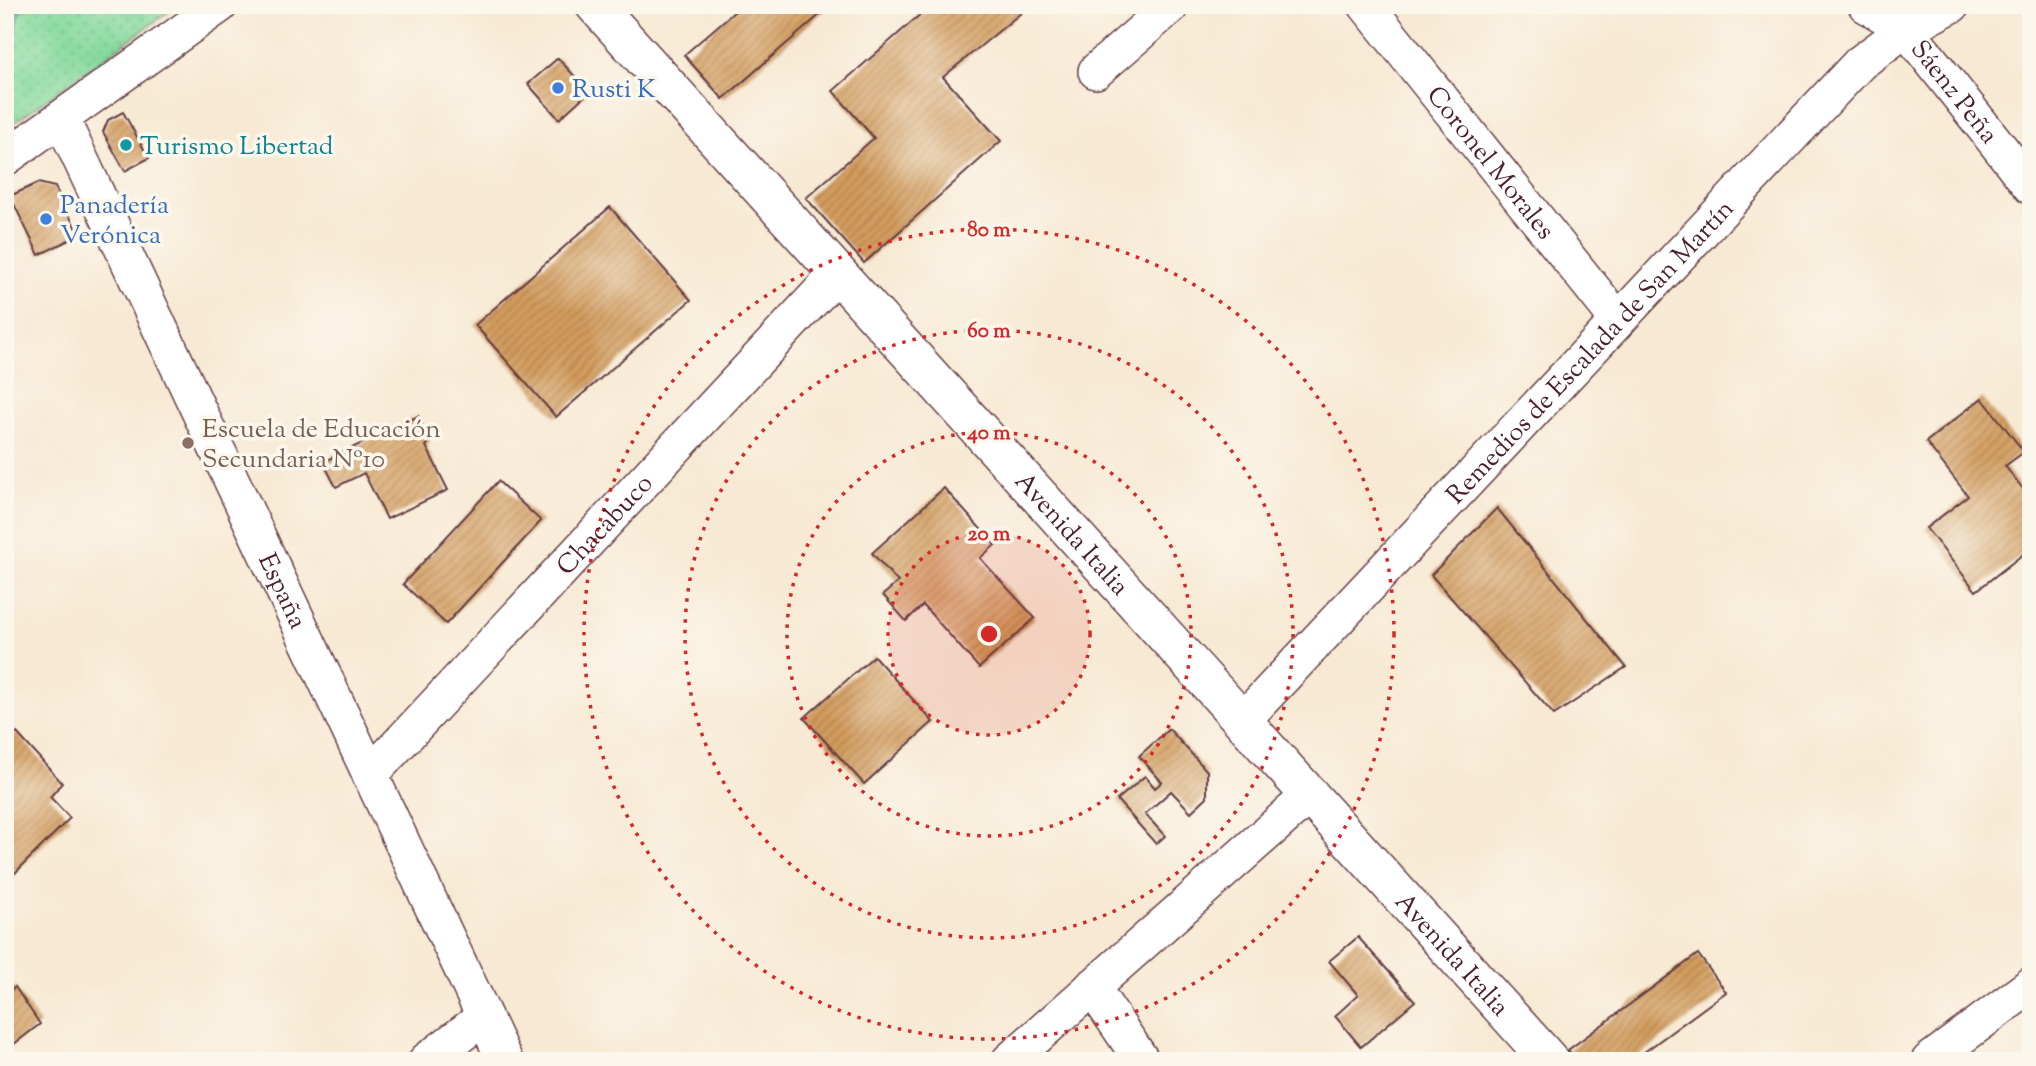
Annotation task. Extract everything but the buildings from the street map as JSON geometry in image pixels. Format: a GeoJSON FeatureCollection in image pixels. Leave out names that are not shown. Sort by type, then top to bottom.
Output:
{"type":"FeatureCollection","features":[{"type":"Feature","properties":{"kind":"street"},"geometry":{"type":"LineString","coordinates":[[5,158],[220,5]]}},
{"type":"Feature","properties":{"kind":"street","name":"Avenida Italia"},"geometry":{"type":"LineString","coordinates":[[595,5],[1550,1061]]}},
{"type":"Feature","properties":{"kind":"street"},"geometry":{"type":"LineString","coordinates":[[1096,71],[1172,5]]}},
{"type":"Feature","properties":{"kind":"street","name":"Coronel Morales"},"geometry":{"type":"LineString","coordinates":[[1366,5],[1617,319]]}},
{"type":"Feature","properties":{"kind":"street","name":"Sáenz Peña"},"geometry":{"type":"LineString","coordinates":[[1866,5],[1905,17],[2031,187]]}},
{"type":"Feature","properties":{"kind":"street","name":"Remedios de Escalada de San Martín"},"geometry":{"type":"LineString","coordinates":[[1243,720],[1617,319],[1905,17],[1952,5]]}},
{"type":"Feature","properties":{"kind":"street","name":"España"},"geometry":{"type":"LineString","coordinates":[[62,120],[505,1061]]}},
{"type":"Feature","properties":{"kind":"street","name":"Chacabuco"},"geometry":{"type":"LineString","coordinates":[[370,775],[838,273]]}},
{"type":"Feature","properties":{"kind":"street"},"geometry":{"type":"LineString","coordinates":[[1009,1061],[1310,795]]}},
{"type":"Feature","properties":{"kind":"street"},"geometry":{"type":"LineString","coordinates":[[1929,1061],[2031,985]]}},
{"type":"Feature","properties":{"kind":"street"},"geometry":{"type":"LineString","coordinates":[[1092,987],[1142,1061]]}},
{"type":"Feature","properties":{"kind":"street"},"geometry":{"type":"LineString","coordinates":[[426,1061],[484,1017]]}},
{"type":"Feature","properties":{"kind":"green space"},"geometry":{"type":"Polygon","coordinates":[[[5,5],[178,5],[5,129],[5,5]]]}},
{"type":"Feature","properties":{"kind":"water"},"geometry":{"type":"Polygon","coordinates":[[[5,5],[19,5],[21,9],[13,36],[5,32],[5,5]]]}},
{"type":"Feature","properties":{"kind":"place","name":"Rusti K"},"geometry":{"type":"Point","coordinates":[558,88]}},
{"type":"Feature","properties":{"kind":"place","name":"Turismo Libertad"},"geometry":{"type":"Point","coordinates":[126,145]}},
{"type":"Feature","properties":{"kind":"place","name":"Panadería Verónica"},"geometry":{"type":"Point","coordinates":[46,219]}},
{"type":"Feature","properties":{"kind":"place","name":"Escuela de Educación Secundaria Nº10"},"geometry":{"type":"Point","coordinates":[188,443]}}]}
